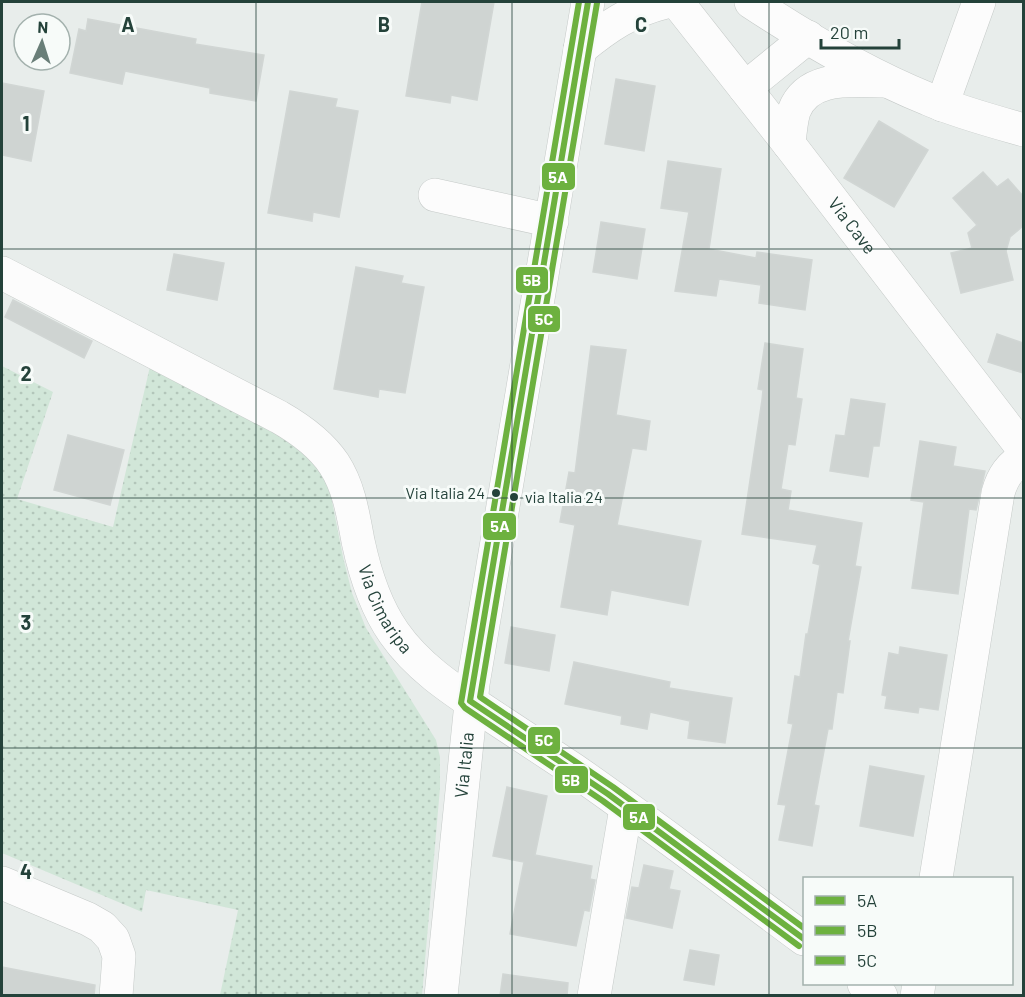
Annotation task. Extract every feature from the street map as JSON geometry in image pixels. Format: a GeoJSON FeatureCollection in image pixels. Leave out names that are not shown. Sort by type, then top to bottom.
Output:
{"type":"FeatureCollection","features":[{"type":"Feature","properties":{"kind":"street","name":"Via Italia"},"geometry":{"type":"LineString","coordinates":[[441,996],[470,702],[588,2]]}},
{"type":"Feature","properties":{"kind":"street"},"geometry":{"type":"LineString","coordinates":[[580,49],[624,17],[666,2]]}},
{"type":"Feature","properties":{"kind":"street","name":"Via Cave"},"geometry":{"type":"LineString","coordinates":[[677,2],[789,144],[1023,450]]}},
{"type":"Feature","properties":{"kind":"street"},"geometry":{"type":"LineString","coordinates":[[752,2],[808,37],[890,81],[942,105],[1023,130]]}},
{"type":"Feature","properties":{"kind":"street"},"geometry":{"type":"LineString","coordinates":[[942,105],[978,2]]}},
{"type":"Feature","properties":{"kind":"street"},"geometry":{"type":"LineString","coordinates":[[745,88],[808,37]]}},
{"type":"Feature","properties":{"kind":"street"},"geometry":{"type":"LineString","coordinates":[[789,144],[794,111],[808,92],[822,84],[835,81],[890,81]]}},
{"type":"Feature","properties":{"kind":"street"},"geometry":{"type":"LineString","coordinates":[[435,195],[552,221]]}},
{"type":"Feature","properties":{"kind":"street","name":"Via Cimaripa"},"geometry":{"type":"LineString","coordinates":[[2,273],[299,429],[333,462],[346,488],[366,576],[374,598],[399,640],[424,668],[626,808],[803,938]]}},
{"type":"Feature","properties":{"kind":"street"},"geometry":{"type":"LineString","coordinates":[[936,877],[998,493],[1007,472],[1023,458]]}},
{"type":"Feature","properties":{"kind":"street"},"geometry":{"type":"LineString","coordinates":[[594,996],[626,808]]}},
{"type":"Feature","properties":{"kind":"street"},"geometry":{"type":"LineString","coordinates":[[2,883],[102,927],[113,939],[119,956],[116,996]]}},
{"type":"Feature","properties":{"kind":"street"},"geometry":{"type":"LineString","coordinates":[[865,985],[881,996]]}},
{"type":"Feature","properties":{"kind":"green space"},"geometry":{"type":"Polygon","coordinates":[[[151,362],[296,437],[329,486],[352,593],[366,628],[436,740],[440,757],[440,788],[422,995],[220,995],[238,910],[146,890],[142,912],[2,853],[2,366],[53,392],[17,499],[113,527],[151,362]]]}},
{"type":"Feature","properties":{"kind":"building"},"geometry":{"type":"Polygon","coordinates":[[[422,2],[494,2],[477,100],[451,95],[450,103],[406,96],[422,2]]]}},
{"type":"Feature","properties":{"kind":"building"},"geometry":{"type":"Polygon","coordinates":[[[88,19],[196,39],[195,44],[264,55],[256,101],[210,93],[210,88],[125,71],[122,84],[70,73],[79,29],[86,31],[88,19]]]}},
{"type":"Feature","properties":{"kind":"building"},"geometry":{"type":"Polygon","coordinates":[[[616,79],[655,86],[644,151],[605,144],[616,79]]]}},
{"type":"Feature","properties":{"kind":"building"},"geometry":{"type":"Polygon","coordinates":[[[2,83],[44,91],[31,161],[2,155],[2,83]]]}},
{"type":"Feature","properties":{"kind":"building"},"geometry":{"type":"Polygon","coordinates":[[[290,91],[337,99],[335,107],[358,111],[339,217],[313,212],[312,221],[268,213],[290,91]]]}},
{"type":"Feature","properties":{"kind":"building"},"geometry":{"type":"Polygon","coordinates":[[[879,121],[928,150],[894,207],[844,178],[879,121]]]}},
{"type":"Feature","properties":{"kind":"building"},"geometry":{"type":"Polygon","coordinates":[[[668,161],[721,169],[709,249],[756,258],[757,252],[812,260],[805,310],[759,303],[761,285],[719,279],[716,296],[675,291],[689,212],[661,208],[668,161]]]}},
{"type":"Feature","properties":{"kind":"building"},"geometry":{"type":"Polygon","coordinates":[[[983,172],[997,187],[1008,179],[1023,196],[1023,226],[1010,237],[1006,251],[1013,280],[961,293],[951,253],[972,248],[968,233],[977,225],[953,198],[983,172]]]}},
{"type":"Feature","properties":{"kind":"building"},"geometry":{"type":"Polygon","coordinates":[[[601,222],[645,229],[637,279],[593,272],[601,222]]]}},
{"type":"Feature","properties":{"kind":"building"},"geometry":{"type":"Polygon","coordinates":[[[174,254],[224,263],[217,300],[167,290],[174,254]]]}},
{"type":"Feature","properties":{"kind":"building"},"geometry":{"type":"Polygon","coordinates":[[[356,267],[403,276],[401,283],[424,287],[405,393],[379,389],[378,397],[334,389],[356,267]]]}},
{"type":"Feature","properties":{"kind":"building"},"geometry":{"type":"Polygon","coordinates":[[[13,300],[92,341],[84,358],[5,317],[13,300]]]}},
{"type":"Feature","properties":{"kind":"building"},"geometry":{"type":"Polygon","coordinates":[[[997,334],[1023,343],[1023,373],[988,362],[997,334]]]}},
{"type":"Feature","properties":{"kind":"building"},"geometry":{"type":"Polygon","coordinates":[[[765,343],[803,349],[796,398],[802,399],[795,445],[788,444],[781,489],[791,491],[788,510],[862,523],[855,566],[861,567],[848,641],[850,641],[843,693],[837,692],[832,729],[828,729],[814,805],[819,806],[812,846],[779,840],[786,805],[778,804],[793,724],[788,723],[795,676],[800,677],[820,565],[813,563],[817,545],[742,534],[762,400],[763,390],[758,389],[765,343]]]}},
{"type":"Feature","properties":{"kind":"building"},"geometry":{"type":"Polygon","coordinates":[[[591,346],[626,350],[616,415],[650,421],[646,450],[632,448],[617,525],[701,541],[688,605],[611,590],[607,615],[561,607],[575,525],[560,522],[569,472],[575,473],[591,346]]]}},
{"type":"Feature","properties":{"kind":"building"},"geometry":{"type":"Polygon","coordinates":[[[851,399],[885,404],[879,446],[873,446],[868,477],[830,471],[836,435],[845,436],[851,399]]]}},
{"type":"Feature","properties":{"kind":"building"},"geometry":{"type":"Polygon","coordinates":[[[68,435],[124,450],[110,505],[54,490],[68,435]]]}},
{"type":"Feature","properties":{"kind":"building"},"geometry":{"type":"Polygon","coordinates":[[[920,441],[956,447],[953,466],[985,471],[976,510],[969,509],[958,594],[912,588],[924,502],[911,500],[920,441]]]}},
{"type":"Feature","properties":{"kind":"building"},"geometry":{"type":"Polygon","coordinates":[[[511,627],[555,635],[549,671],[505,663],[511,627]]]}},
{"type":"Feature","properties":{"kind":"building"},"geometry":{"type":"Polygon","coordinates":[[[900,647],[947,655],[938,710],[919,707],[918,713],[885,708],[887,696],[882,695],[889,653],[899,655],[900,647]]]}},
{"type":"Feature","properties":{"kind":"building"},"geometry":{"type":"Polygon","coordinates":[[[574,662],[670,682],[669,688],[732,698],[725,743],[688,738],[690,721],[650,712],[647,729],[621,724],[622,716],[565,704],[574,662]]]}},
{"type":"Feature","properties":{"kind":"building"},"geometry":{"type":"Polygon","coordinates":[[[870,766],[924,776],[913,836],[860,826],[870,766]]]}},
{"type":"Feature","properties":{"kind":"building"},"geometry":{"type":"Polygon","coordinates":[[[507,787],[547,796],[535,855],[592,866],[590,879],[595,880],[589,911],[584,910],[576,946],[510,934],[524,862],[493,856],[507,787]]]}},
{"type":"Feature","properties":{"kind":"building"},"geometry":{"type":"Polygon","coordinates":[[[644,865],[673,871],[669,889],[680,891],[672,928],[626,918],[632,887],[639,888],[644,865]]]}},
{"type":"Feature","properties":{"kind":"building"},"geometry":{"type":"Polygon","coordinates":[[[690,950],[719,955],[714,985],[684,980],[690,950]]]}},
{"type":"Feature","properties":{"kind":"building"},"geometry":{"type":"Polygon","coordinates":[[[2,967],[95,985],[94,996],[2,996],[2,967]]]}},
{"type":"Feature","properties":{"kind":"building"},"geometry":{"type":"Polygon","coordinates":[[[503,974],[568,983],[567,996],[500,996],[503,974]]]}},
{"type":"Feature","properties":{"kind":"transit line","name":"5B"},"geometry":{"type":"LineString","coordinates":[[579,2],[461,703],[465,708],[603,801],[799,946]]}},
{"type":"Feature","properties":{"kind":"transit line","name":"5A"},"geometry":{"type":"LineString","coordinates":[[470,701],[588,2]]}},
{"type":"Feature","properties":{"kind":"transit line","name":"5C"},"geometry":{"type":"LineString","coordinates":[[597,3],[480,697],[613,787],[803,927]]}},
{"type":"Feature","properties":{"kind":"transit line","name":"5A"},"geometry":{"type":"LineString","coordinates":[[470,701],[608,794],[803,938]]}},
{"type":"Feature","properties":{"kind":"place","name":"Via Italia 24"},"geometry":{"type":"Point","coordinates":[496,493]}},
{"type":"Feature","properties":{"kind":"place","name":"via Italia 24"},"geometry":{"type":"Point","coordinates":[514,497]}}]}
